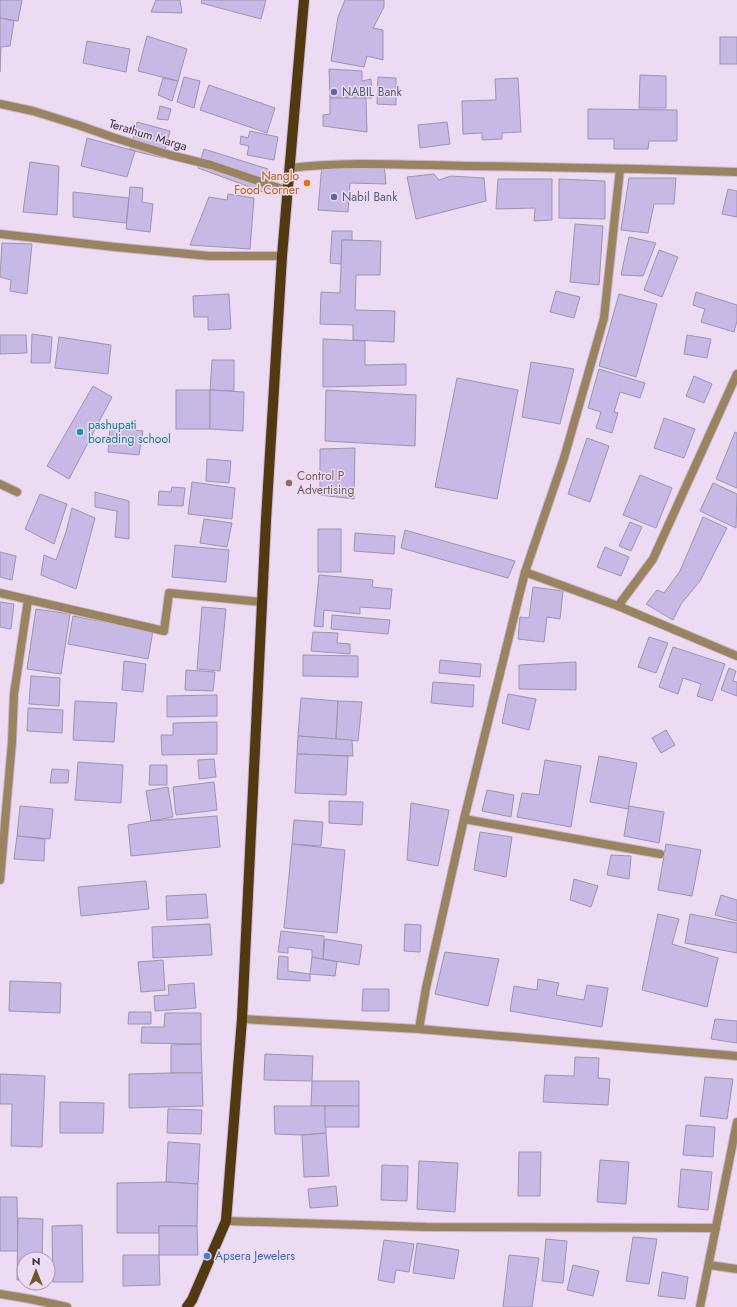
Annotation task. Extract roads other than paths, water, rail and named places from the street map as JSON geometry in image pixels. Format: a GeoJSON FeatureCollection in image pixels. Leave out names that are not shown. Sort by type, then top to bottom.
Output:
{"type":"FeatureCollection","features":[{"type":"Feature","properties":{"kind":"main road"},"geometry":{"type":"LineString","coordinates":[[187,1307],[226,1221],[242,1020],[262,602],[282,256],[304,0]]}},
{"type":"Feature","properties":{"kind":"street","name":"Terathum Marga"},"geometry":{"type":"LineString","coordinates":[[0,104],[33,111],[122,141],[211,165],[288,191]]}},
{"type":"Feature","properties":{"kind":"street"},"geometry":{"type":"LineString","coordinates":[[290,168],[330,164],[620,168],[737,172]]}},
{"type":"Feature","properties":{"kind":"street"},"geometry":{"type":"LineString","coordinates":[[420,1029],[426,988],[464,819],[525,572],[564,458],[604,318],[620,168]]}},
{"type":"Feature","properties":{"kind":"street"},"geometry":{"type":"LineString","coordinates":[[0,234],[209,256],[282,256]]}},
{"type":"Feature","properties":{"kind":"street"},"geometry":{"type":"LineString","coordinates":[[618,606],[653,559],[737,374]]}},
{"type":"Feature","properties":{"kind":"street"},"geometry":{"type":"LineString","coordinates":[[0,484],[17,492]]}},
{"type":"Feature","properties":{"kind":"street"},"geometry":{"type":"LineString","coordinates":[[525,572],[618,606],[737,656]]}},
{"type":"Feature","properties":{"kind":"street"},"geometry":{"type":"LineString","coordinates":[[0,593],[164,631],[169,593],[262,602]]}},
{"type":"Feature","properties":{"kind":"street"},"geometry":{"type":"LineString","coordinates":[[0,880],[12,742],[14,694],[28,600]]}},
{"type":"Feature","properties":{"kind":"street"},"geometry":{"type":"LineString","coordinates":[[464,819],[660,854]]}},
{"type":"Feature","properties":{"kind":"street"},"geometry":{"type":"LineString","coordinates":[[242,1020],[420,1029],[737,1056]]}},
{"type":"Feature","properties":{"kind":"street"},"geometry":{"type":"LineString","coordinates":[[700,1307],[737,1122]]}},
{"type":"Feature","properties":{"kind":"street"},"geometry":{"type":"LineString","coordinates":[[226,1221],[427,1227],[716,1228]]}},
{"type":"Feature","properties":{"kind":"street"},"geometry":{"type":"LineString","coordinates":[[709,1265],[737,1269]]}},
{"type":"Feature","properties":{"kind":"street"},"geometry":{"type":"LineString","coordinates":[[0,1294],[67,1307]]}},
{"type":"Feature","properties":{"kind":"place","name":"NABIL Bank"},"geometry":{"type":"Point","coordinates":[334,92]}},
{"type":"Feature","properties":{"kind":"place","name":"Nanglo Food Corner"},"geometry":{"type":"Point","coordinates":[307,183]}},
{"type":"Feature","properties":{"kind":"place","name":"Nabil Bank"},"geometry":{"type":"Point","coordinates":[334,197]}},
{"type":"Feature","properties":{"kind":"place","name":"pashupati borading school"},"geometry":{"type":"Point","coordinates":[80,432]}},
{"type":"Feature","properties":{"kind":"place","name":"Control P Advertising"},"geometry":{"type":"Point","coordinates":[289,483]}},
{"type":"Feature","properties":{"kind":"place","name":"Apsera Jewelers"},"geometry":{"type":"Point","coordinates":[207,1256]}}]}
